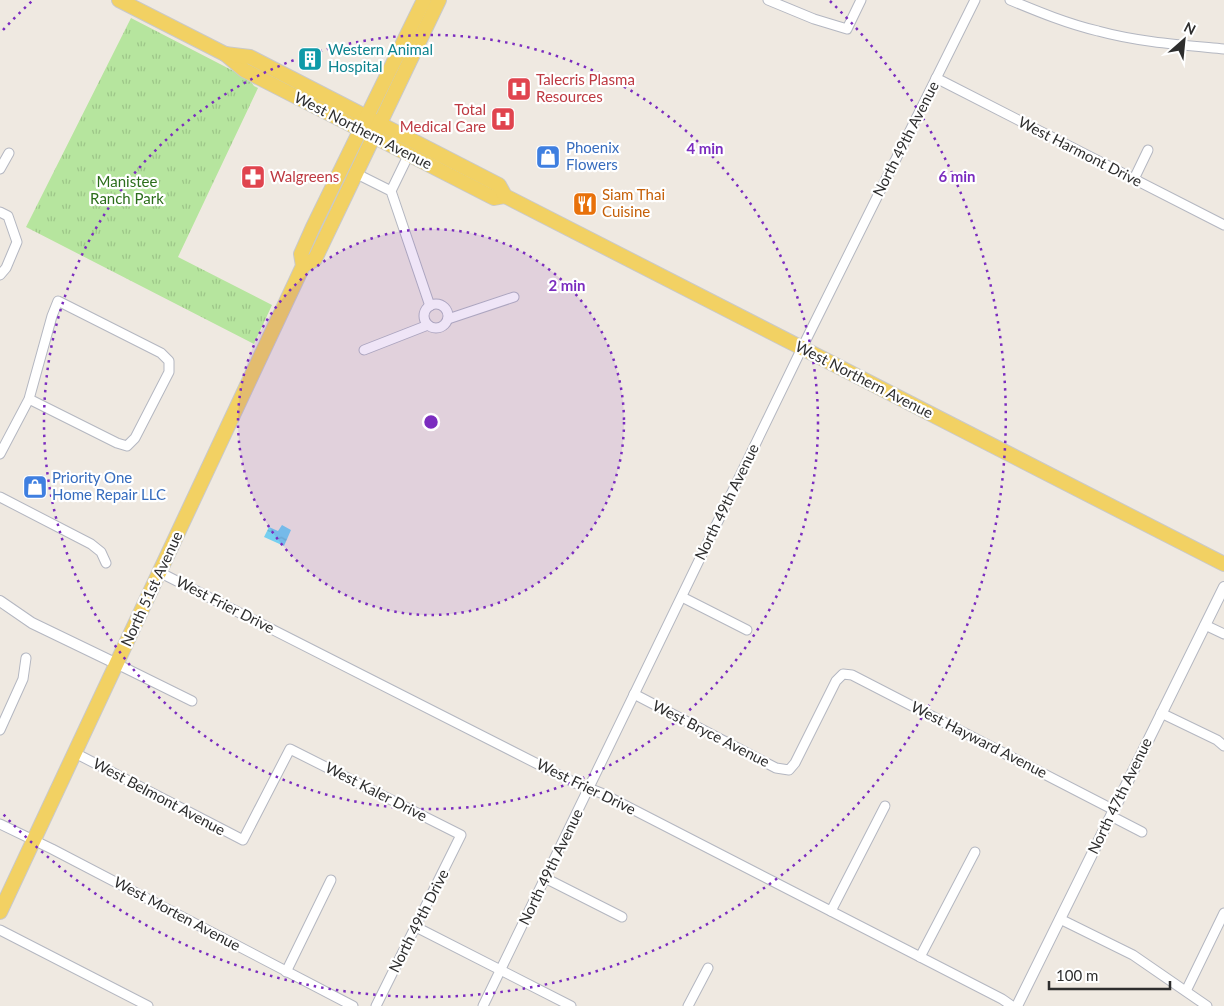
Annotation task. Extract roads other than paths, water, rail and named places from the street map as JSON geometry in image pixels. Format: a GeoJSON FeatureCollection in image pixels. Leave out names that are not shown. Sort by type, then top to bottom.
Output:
{"type":"FeatureCollection","features":[{"type":"Feature","properties":{"kind":"main road","name":"West Northern Avenue"},"geometry":{"type":"LineString","coordinates":[[119,0],[225,54],[244,70],[360,130],[494,198],[505,196]]}},
{"type":"Feature","properties":{"kind":"main road","name":"North 51st Avenue"},"geometry":{"type":"LineString","coordinates":[[0,912],[303,266],[315,259],[355,173],[372,136],[372,120],[424,0]]}},
{"type":"Feature","properties":{"kind":"main road","name":"North 51st Avenue"},"geometry":{"type":"LineString","coordinates":[[303,266],[301,254],[360,130],[372,120],[439,0]]}},
{"type":"Feature","properties":{"kind":"main road","name":"West Northern Avenue"},"geometry":{"type":"LineString","coordinates":[[225,54],[250,57],[499,185],[505,196],[1224,564]]}},
{"type":"Feature","properties":{"kind":"street"},"geometry":{"type":"LineString","coordinates":[[768,0],[814,19],[848,29],[861,0]]}},
{"type":"Feature","properties":{"kind":"street","name":"North 49th Avenue"},"geometry":{"type":"LineString","coordinates":[[483,1006],[802,348],[975,0]]}},
{"type":"Feature","properties":{"kind":"street"},"geometry":{"type":"LineString","coordinates":[[1010,0],[1069,23],[1099,32],[1154,41],[1224,49]]}},
{"type":"Feature","properties":{"kind":"street","name":"West Harmont Drive"},"geometry":{"type":"LineString","coordinates":[[936,78],[1224,225]]}},
{"type":"Feature","properties":{"kind":"street"},"geometry":{"type":"LineString","coordinates":[[1134,179],[1148,150]]}},
{"type":"Feature","properties":{"kind":"street"},"geometry":{"type":"LineString","coordinates":[[0,169],[9,153]]}},
{"type":"Feature","properties":{"kind":"street"},"geometry":{"type":"LineString","coordinates":[[409,154],[391,190],[430,306]]}},
{"type":"Feature","properties":{"kind":"street"},"geometry":{"type":"LineString","coordinates":[[355,173],[391,190]]}},
{"type":"Feature","properties":{"kind":"street"},"geometry":{"type":"LineString","coordinates":[[0,212],[8,216],[17,242],[6,268],[0,276]]}},
{"type":"Feature","properties":{"kind":"street"},"geometry":{"type":"LineString","coordinates":[[364,350],[428,325],[440,328],[448,319],[514,297]]}},
{"type":"Feature","properties":{"kind":"street"},"geometry":{"type":"LineString","coordinates":[[0,454],[29,398],[58,301],[161,353],[170,361],[169,372],[135,438],[127,446],[117,444],[29,398]]}},
{"type":"Feature","properties":{"kind":"street"},"geometry":{"type":"LineString","coordinates":[[428,325],[424,315],[430,306],[437,304],[444,308],[447,311],[448,319]]}},
{"type":"Feature","properties":{"kind":"street"},"geometry":{"type":"LineString","coordinates":[[0,497],[91,544],[101,552],[106,563]]}},
{"type":"Feature","properties":{"kind":"street","name":"West Frier Drive"},"geometry":{"type":"LineString","coordinates":[[159,572],[831,911],[1012,1006]]}},
{"type":"Feature","properties":{"kind":"street","name":"North 47th Avenue"},"geometry":{"type":"LineString","coordinates":[[1017,1006],[1224,587]]}},
{"type":"Feature","properties":{"kind":"street"},"geometry":{"type":"LineString","coordinates":[[682,597],[747,630]]}},
{"type":"Feature","properties":{"kind":"street"},"geometry":{"type":"LineString","coordinates":[[0,602],[32,623],[192,701]]}},
{"type":"Feature","properties":{"kind":"street"},"geometry":{"type":"LineString","coordinates":[[1205,625],[1224,634]]}},
{"type":"Feature","properties":{"kind":"street"},"geometry":{"type":"LineString","coordinates":[[0,730],[23,679],[26,658]]}},
{"type":"Feature","properties":{"kind":"street","name":"West Bryce Avenue"},"geometry":{"type":"LineString","coordinates":[[634,694],[776,768],[789,770],[795,763],[836,681],[843,674]]}},
{"type":"Feature","properties":{"kind":"street","name":"West Hayward Avenue"},"geometry":{"type":"LineString","coordinates":[[843,674],[852,675],[1112,813],[1142,832]]}},
{"type":"Feature","properties":{"kind":"street"},"geometry":{"type":"LineString","coordinates":[[1162,713],[1224,746]]}},
{"type":"Feature","properties":{"kind":"street","name":"West Kaler Drive"},"geometry":{"type":"LineString","coordinates":[[243,840],[290,749],[461,836]]}},
{"type":"Feature","properties":{"kind":"street","name":"West Belmont Avenue"},"geometry":{"type":"LineString","coordinates":[[75,753],[243,840]]}},
{"type":"Feature","properties":{"kind":"street"},"geometry":{"type":"LineString","coordinates":[[831,911],[885,806]]}},
{"type":"Feature","properties":{"kind":"street","name":"West Morten Avenue"},"geometry":{"type":"LineString","coordinates":[[0,824],[353,1006]]}},
{"type":"Feature","properties":{"kind":"street","name":"North 49th Drive"},"geometry":{"type":"LineString","coordinates":[[376,1006],[461,836]]}},
{"type":"Feature","properties":{"kind":"street"},"geometry":{"type":"LineString","coordinates":[[920,957],[975,852]]}},
{"type":"Feature","properties":{"kind":"street"},"geometry":{"type":"LineString","coordinates":[[545,878],[622,917]]}},
{"type":"Feature","properties":{"kind":"street"},"geometry":{"type":"LineString","coordinates":[[286,972],[331,880]]}},
{"type":"Feature","properties":{"kind":"street"},"geometry":{"type":"LineString","coordinates":[[1186,991],[1224,913]]}},
{"type":"Feature","properties":{"kind":"street"},"geometry":{"type":"LineString","coordinates":[[1060,919],[1133,955],[1207,1006]]}},
{"type":"Feature","properties":{"kind":"street"},"geometry":{"type":"LineString","coordinates":[[416,927],[571,1006]]}},
{"type":"Feature","properties":{"kind":"street"},"geometry":{"type":"LineString","coordinates":[[0,930],[148,1006]]}},
{"type":"Feature","properties":{"kind":"street"},"geometry":{"type":"LineString","coordinates":[[688,1006],[708,968]]}},
{"type":"Feature","properties":{"kind":"water"},"geometry":{"type":"Polygon","coordinates":[[[282,525],[291,530],[284,546],[264,537],[269,527],[278,531],[282,525]]]}},
{"type":"Feature","properties":{"kind":"place","name":"Western Animal Hospital"},"geometry":{"type":"Point","coordinates":[310,59]}},
{"type":"Feature","properties":{"kind":"place","name":"Talecris Plasma Resources"},"geometry":{"type":"Point","coordinates":[519,89]}},
{"type":"Feature","properties":{"kind":"place","name":"Total Medical Care"},"geometry":{"type":"Point","coordinates":[503,119]}},
{"type":"Feature","properties":{"kind":"place","name":"Phoenix Flowers"},"geometry":{"type":"Point","coordinates":[548,157]}},
{"type":"Feature","properties":{"kind":"place","name":"Walgreens"},"geometry":{"type":"Point","coordinates":[253,177]}},
{"type":"Feature","properties":{"kind":"place","name":"Siam Thai Cuisine"},"geometry":{"type":"Point","coordinates":[585,204]}},
{"type":"Feature","properties":{"kind":"place","name":"Priority One Home Repair LLC"},"geometry":{"type":"Point","coordinates":[35,487]}},
{"type":"Feature","properties":{"kind":"park label","name":"Manistee Ranch Park"},"geometry":{"type":"Point","coordinates":[127,190]}}]}
